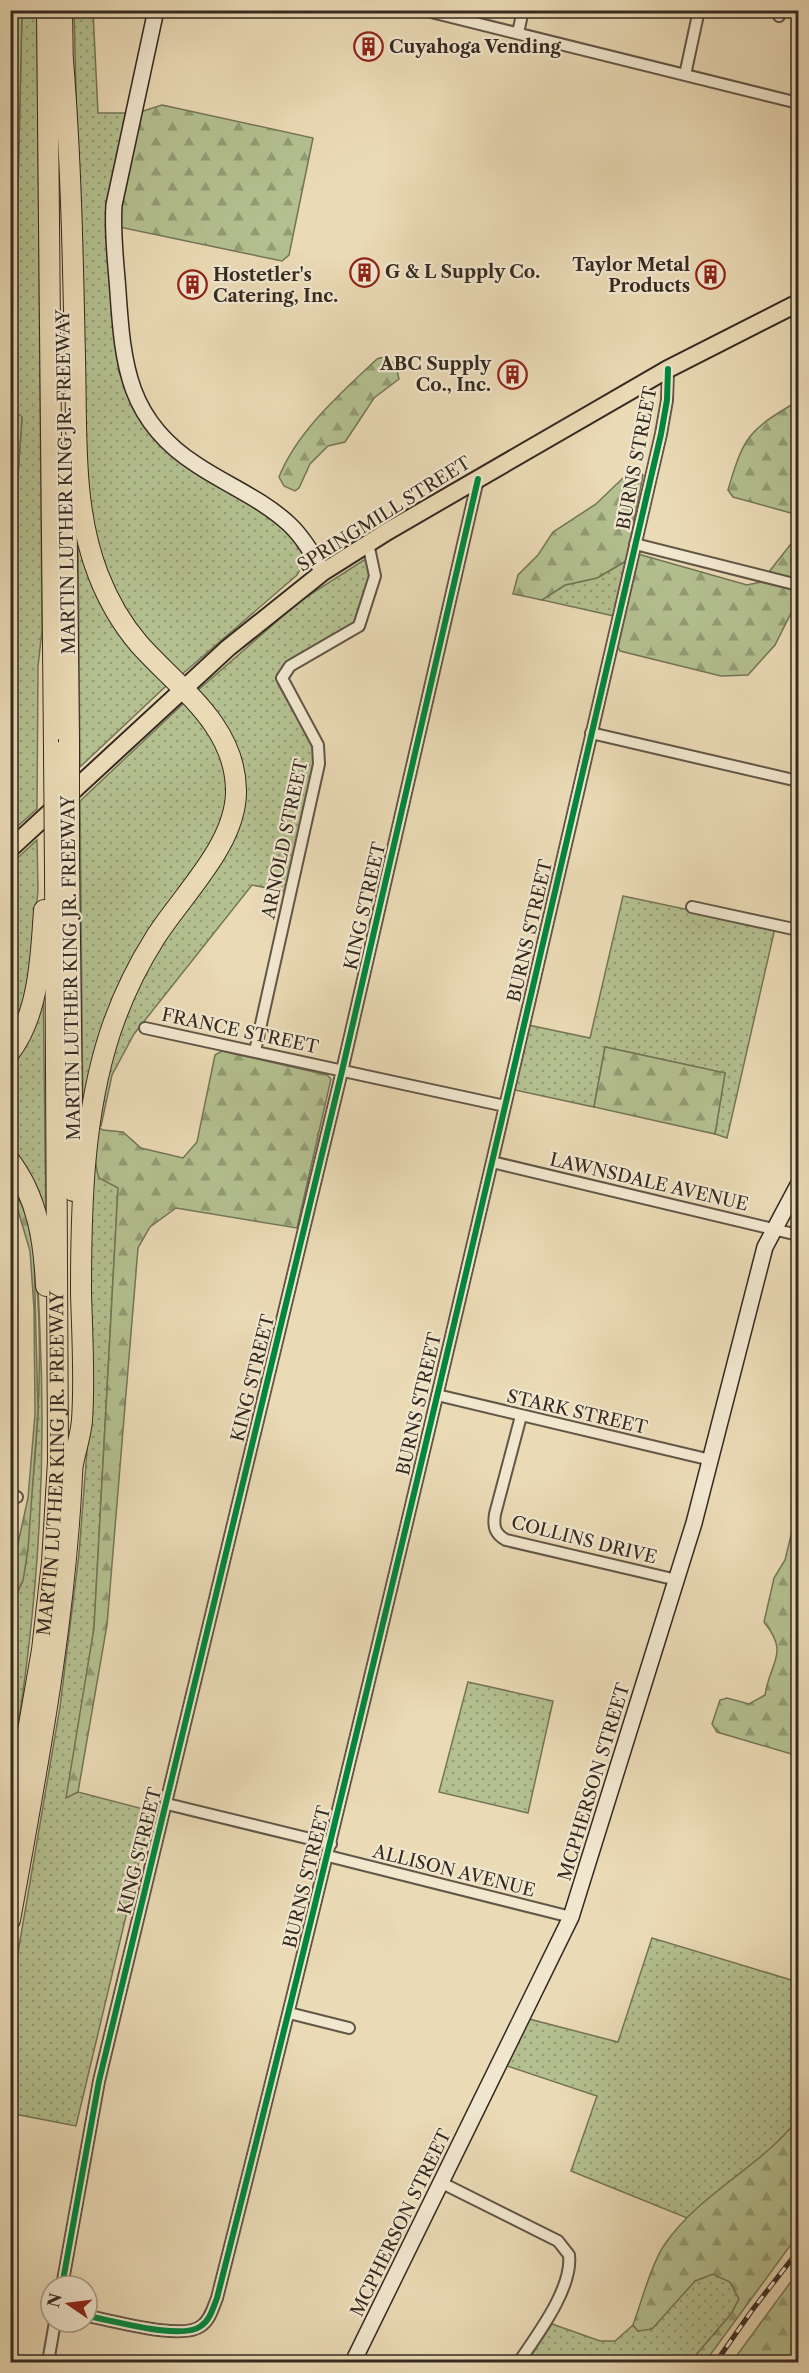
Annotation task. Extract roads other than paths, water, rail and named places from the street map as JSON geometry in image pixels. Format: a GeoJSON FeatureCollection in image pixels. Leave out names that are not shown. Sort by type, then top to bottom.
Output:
{"type":"FeatureCollection","features":[{"type":"Feature","properties":{"kind":"highway","name":"MARTIN LUTHER KING JR. FREEWAY"},"geometry":{"type":"LineString","coordinates":[[10,1920],[57,1647],[67,1565],[73,1464],[69,857],[56,750],[53,635],[47,10]]}},
{"type":"Feature","properties":{"kind":"highway","name":"MARTIN LUTHER KING JR. FREEWAY"},"geometry":{"type":"LineString","coordinates":[[10,1834],[42,1650],[52,1562],[59,1425],[50,874],[56,750],[62,10]]}},
{"type":"Feature","properties":{"kind":"highway"},"geometry":{"type":"LineString","coordinates":[[63,60],[71,166],[78,462],[86,536],[105,591],[124,625],[214,724],[229,751],[236,791],[234,812],[222,842],[155,938],[139,966],[116,1015],[103,1058],[90,1124],[82,1201],[82,1422],[73,1464]]}},
{"type":"Feature","properties":{"kind":"highway"},"geometry":{"type":"LineString","coordinates":[[10,1052],[21,1034],[33,996],[50,874]]}},
{"type":"Feature","properties":{"kind":"highway"},"geometry":{"type":"LineString","coordinates":[[10,1161],[32,1201],[41,1233],[45,1264],[49,1447],[40,1609],[42,1650]]}},
{"type":"Feature","properties":{"kind":"main road","name":"SPRINGMILL STREET"},"geometry":{"type":"LineString","coordinates":[[10,849],[248,631],[323,572],[368,543],[668,369],[798,303]]}},
{"type":"Feature","properties":{"kind":"street"},"geometry":{"type":"LineString","coordinates":[[156,10],[114,205],[115,260],[126,370],[142,409],[166,440],[196,465],[257,501],[290,524],[323,572]]}},
{"type":"Feature","properties":{"kind":"street"},"geometry":{"type":"LineString","coordinates":[[423,10],[798,103]]}},
{"type":"Feature","properties":{"kind":"street"},"geometry":{"type":"LineString","coordinates":[[518,33],[523,10]]}},
{"type":"Feature","properties":{"kind":"street"},"geometry":{"type":"LineString","coordinates":[[685,75],[699,10]]}},
{"type":"Feature","properties":{"kind":"street","name":"BURNS STREET"},"geometry":{"type":"LineString","coordinates":[[99,2318],[183,2332],[201,2326],[217,2298],[328,1857],[492,1162],[668,400],[668,369]]}},
{"type":"Feature","properties":{"kind":"street","name":"KING STREET"},"geometry":{"type":"LineString","coordinates":[[64,2274],[99,2081],[342,1071],[478,479]]}},
{"type":"Feature","properties":{"kind":"street","name":"ARNOLD STREET"},"geometry":{"type":"LineString","coordinates":[[255,1051],[319,764],[318,745],[282,678],[290,666],[359,626],[375,576],[368,543]]}},
{"type":"Feature","properties":{"kind":"street"},"geometry":{"type":"LineString","coordinates":[[635,544],[798,585]]}},
{"type":"Feature","properties":{"kind":"street"},"geometry":{"type":"LineString","coordinates":[[591,733],[798,781]]}},
{"type":"Feature","properties":{"kind":"street"},"geometry":{"type":"LineString","coordinates":[[693,907],[798,930]]}},
{"type":"Feature","properties":{"kind":"street","name":"FRANCE STREET"},"geometry":{"type":"LineString","coordinates":[[145,1028],[505,1106]]}},
{"type":"Feature","properties":{"kind":"street","name":"LAWNSDALE AVENUE"},"geometry":{"type":"LineString","coordinates":[[492,1162],[798,1235]]}},
{"type":"Feature","properties":{"kind":"street","name":"MCPHERSON STREET"},"geometry":{"type":"LineString","coordinates":[[353,2362],[572,1917],[711,1460],[765,1247],[798,1185]]}},
{"type":"Feature","properties":{"kind":"street","name":"STARK STREET"},"geometry":{"type":"LineString","coordinates":[[437,1395],[711,1460]]}},
{"type":"Feature","properties":{"kind":"street","name":"COLLINS DRIVE"},"geometry":{"type":"LineString","coordinates":[[521,1416],[495,1514],[494,1523],[497,1533],[506,1540],[676,1580]]}},
{"type":"Feature","properties":{"kind":"street"},"geometry":{"type":"LineString","coordinates":[[167,1804],[331,1844]]}},
{"type":"Feature","properties":{"kind":"street","name":"ALLISON AVENUE"},"geometry":{"type":"LineString","coordinates":[[328,1857],[572,1917]]}},
{"type":"Feature","properties":{"kind":"street"},"geometry":{"type":"LineString","coordinates":[[289,2013],[350,2028]]}},
{"type":"Feature","properties":{"kind":"street"},"geometry":{"type":"LineString","coordinates":[[442,2183],[558,2241],[569,2255],[568,2277],[545,2322],[519,2362]]}},
{"type":"Feature","properties":{"kind":"street"},"geometry":{"type":"LineString","coordinates":[[48,2362],[53,2334]]}},
{"type":"Feature","properties":{"kind":"railway"},"geometry":{"type":"LineString","coordinates":[[716,2362],[798,2251]]}},
{"type":"Feature","properties":{"kind":"place","name":"Cuyahoga Vending"},"geometry":{"type":"Point","coordinates":[368,47]}},
{"type":"Feature","properties":{"kind":"place","name":"G & L Supply Co."},"geometry":{"type":"Point","coordinates":[364,272]}},
{"type":"Feature","properties":{"kind":"place","name":"Taylor Metal Products"},"geometry":{"type":"Point","coordinates":[711,275]}},
{"type":"Feature","properties":{"kind":"place","name":"Hostetler's Catering, Inc."},"geometry":{"type":"Point","coordinates":[192,285]}},
{"type":"Feature","properties":{"kind":"place","name":"ABC Supply Co., Inc."},"geometry":{"type":"Point","coordinates":[512,374]}}]}
